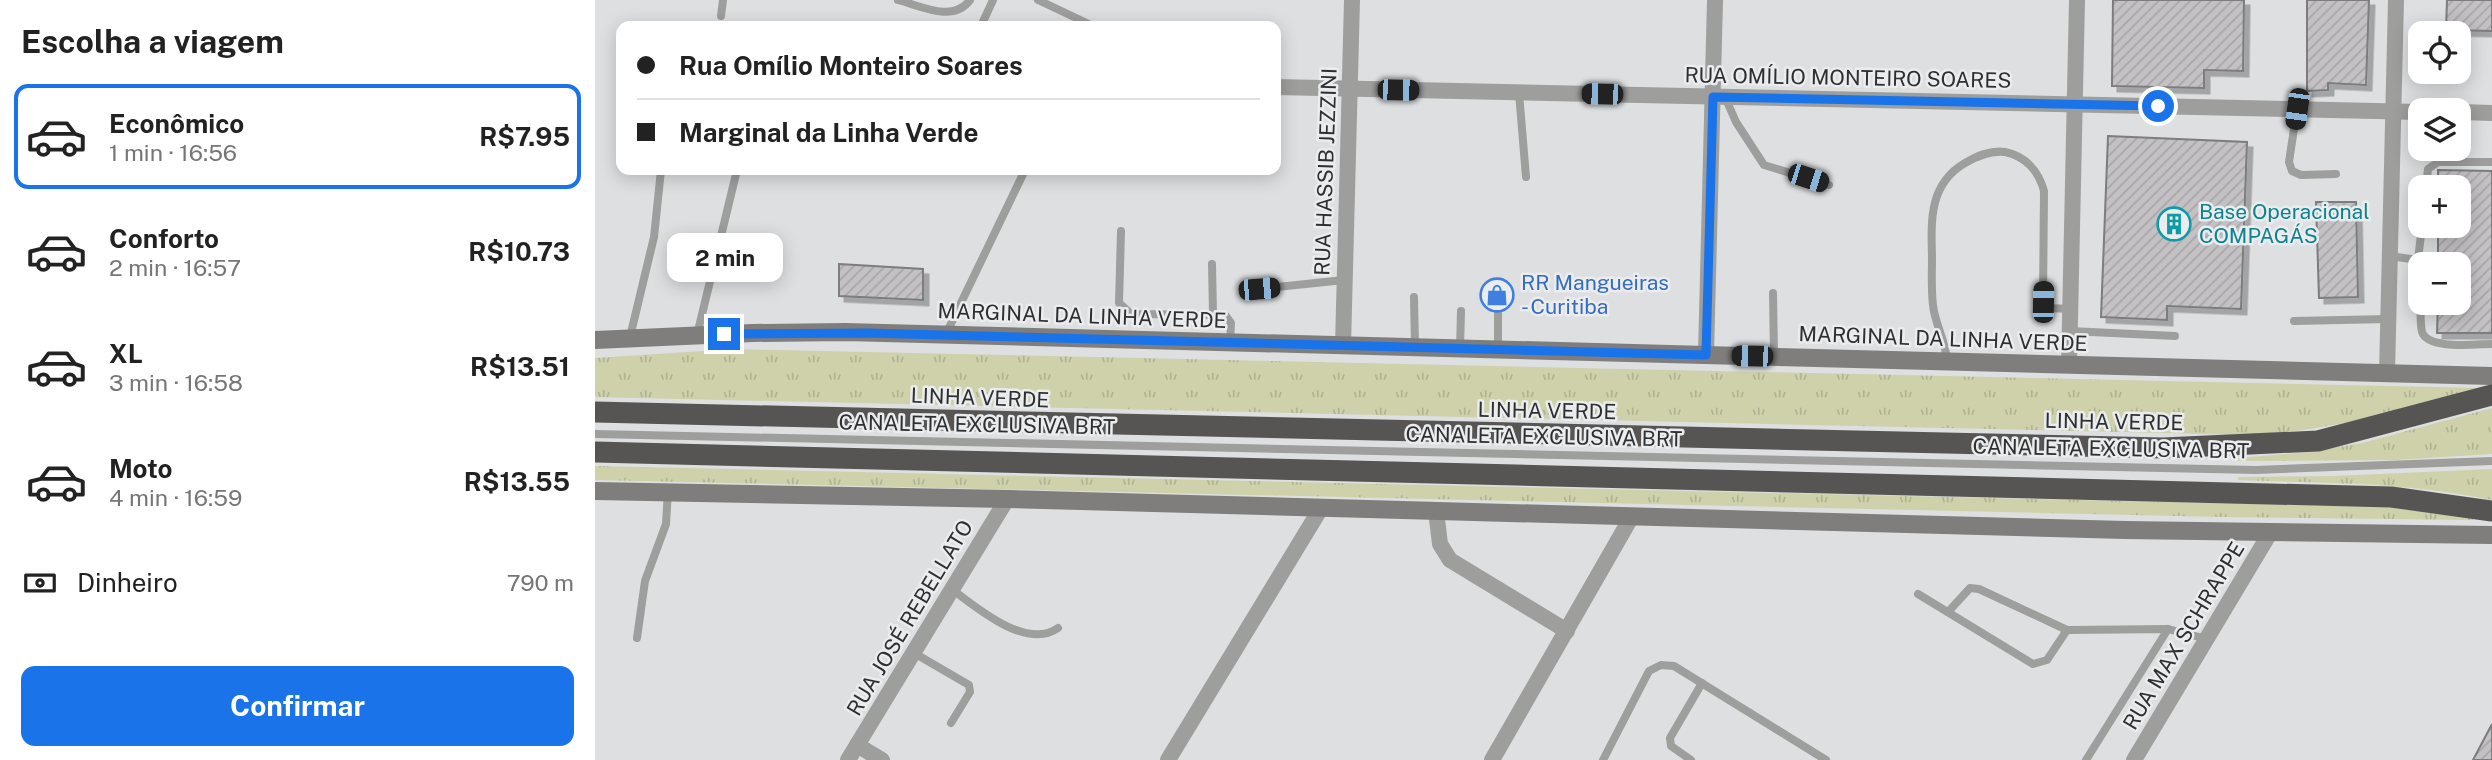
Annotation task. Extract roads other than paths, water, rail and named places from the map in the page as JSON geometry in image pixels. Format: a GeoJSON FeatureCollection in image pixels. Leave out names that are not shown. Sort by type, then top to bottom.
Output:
{"type":"FeatureCollection","features":[{"type":"Feature","properties":{"kind":"highway","name":"LINHA VERDE"},"geometry":{"type":"LineString","coordinates":[[595,412],[2163,448],[2242,447],[2318,441],[2492,395]]}},
{"type":"Feature","properties":{"kind":"highway"},"geometry":{"type":"LineString","coordinates":[[595,452],[2391,497],[2492,511]]}},
{"type":"Feature","properties":{"kind":"main road","name":"MARGINAL DA LINHA VERDE"},"geometry":{"type":"LineString","coordinates":[[595,340],[800,332],[2492,376]]}},
{"type":"Feature","properties":{"kind":"main road"},"geometry":{"type":"LineString","coordinates":[[595,491],[1007,499],[2270,533],[2492,535]]}},
{"type":"Feature","properties":{"kind":"street","name":"RUA HASSIB JEZZINI"},"geometry":{"type":"LineString","coordinates":[[1343,346],[1352,0]]}},
{"type":"Feature","properties":{"kind":"street"},"geometry":{"type":"LineString","coordinates":[[1706,355],[1719,97],[1715,0]]}},
{"type":"Feature","properties":{"kind":"street"},"geometry":{"type":"LineString","coordinates":[[2069,365],[2077,0]]}},
{"type":"Feature","properties":{"kind":"street"},"geometry":{"type":"LineString","coordinates":[[2387,373],[2396,0]]}},
{"type":"Feature","properties":{"kind":"street","name":"RUA OMÍLIO MONTEIRO SOARES"},"geometry":{"type":"LineString","coordinates":[[1281,87],[2408,112]]}},
{"type":"Feature","properties":{"kind":"street"},"geometry":{"type":"LineString","coordinates":[[2471,112],[2492,113]]}},
{"type":"Feature","properties":{"kind":"street","name":"RUA JOSÉ REBELLATO"},"geometry":{"type":"LineString","coordinates":[[848,760],[1007,499]]}},
{"type":"Feature","properties":{"kind":"street"},"geometry":{"type":"LineString","coordinates":[[1168,760],[1321,508]]}},
{"type":"Feature","properties":{"kind":"street"},"geometry":{"type":"LineString","coordinates":[[1436,511],[1440,544],[1450,560],[1567,631]]}},
{"type":"Feature","properties":{"kind":"street"},"geometry":{"type":"LineString","coordinates":[[1492,760],[1632,516]]}},
{"type":"Feature","properties":{"kind":"street","name":"RUA MAX SCHRAPPE"},"geometry":{"type":"LineString","coordinates":[[2134,760],[2270,533]]}},
{"type":"Feature","properties":{"kind":"street"},"geometry":{"type":"LineString","coordinates":[[857,746],[882,760]]}},
{"type":"Feature","properties":{"kind":"lane"},"geometry":{"type":"LineString","coordinates":[[721,16],[723,0]]}},
{"type":"Feature","properties":{"kind":"lane"},"geometry":{"type":"LineString","coordinates":[[898,0],[946,13],[965,8],[970,0]]}},
{"type":"Feature","properties":{"kind":"lane"},"geometry":{"type":"LineString","coordinates":[[983,21],[993,0]]}},
{"type":"Feature","properties":{"kind":"lane"},"geometry":{"type":"LineString","coordinates":[[1038,0],[1082,21]]}},
{"type":"Feature","properties":{"kind":"lane"},"geometry":{"type":"LineString","coordinates":[[1519,93],[1526,177]]}},
{"type":"Feature","properties":{"kind":"lane"},"geometry":{"type":"LineString","coordinates":[[1719,97],[1764,164],[1829,185]]}},
{"type":"Feature","properties":{"kind":"lane"},"geometry":{"type":"LineString","coordinates":[[2297,109],[2289,162],[2292,171],[2301,175],[2336,174]]}},
{"type":"Feature","properties":{"kind":"lane"},"geometry":{"type":"LineString","coordinates":[[1947,362],[1945,338],[1933,307],[1931,212],[1935,196],[1955,169],[1980,154],[2005,152],[2029,163],[2041,179],[2044,191],[2043,302],[2049,308],[2070,309]]}},
{"type":"Feature","properties":{"kind":"lane"},"geometry":{"type":"LineString","coordinates":[[2427,175],[2428,169],[2438,162],[2492,162]]}},
{"type":"Feature","properties":{"kind":"lane"},"geometry":{"type":"LineString","coordinates":[[630,337],[653,237],[660,175]]}},
{"type":"Feature","properties":{"kind":"lane"},"geometry":{"type":"LineString","coordinates":[[697,335],[736,175]]}},
{"type":"Feature","properties":{"kind":"lane"},"geometry":{"type":"LineString","coordinates":[[945,335],[1023,175]]}},
{"type":"Feature","properties":{"kind":"lane"},"geometry":{"type":"LineString","coordinates":[[1121,231],[1119,303],[1123,310],[1131,314],[1213,314],[1229,318],[1230,343]]}},
{"type":"Feature","properties":{"kind":"lane"},"geometry":{"type":"LineString","coordinates":[[2390,256],[2408,259]]}},
{"type":"Feature","properties":{"kind":"lane"},"geometry":{"type":"LineString","coordinates":[[1212,264],[1213,314]]}},
{"type":"Feature","properties":{"kind":"lane"},"geometry":{"type":"LineString","coordinates":[[1259,289],[1345,279]]}},
{"type":"Feature","properties":{"kind":"lane"},"geometry":{"type":"LineString","coordinates":[[1773,293],[1774,357]]}},
{"type":"Feature","properties":{"kind":"lane"},"geometry":{"type":"LineString","coordinates":[[1414,297],[1415,348]]}},
{"type":"Feature","properties":{"kind":"lane"},"geometry":{"type":"LineString","coordinates":[[1498,308],[1498,350]]}},
{"type":"Feature","properties":{"kind":"lane"},"geometry":{"type":"LineString","coordinates":[[1460,349],[1461,311]]}},
{"type":"Feature","properties":{"kind":"lane"},"geometry":{"type":"LineString","coordinates":[[2421,315],[2422,332],[2426,339],[2435,344],[2492,344]]}},
{"type":"Feature","properties":{"kind":"lane"},"geometry":{"type":"LineString","coordinates":[[2294,321],[2388,319]]}},
{"type":"Feature","properties":{"kind":"lane"},"geometry":{"type":"LineString","coordinates":[[2070,331],[2175,336]]}},
{"type":"Feature","properties":{"kind":"lane","name":"CANALETA EXCLUSIVA BRT"},"geometry":{"type":"LineString","coordinates":[[595,434],[2242,470],[2305,470],[2492,461]]}},
{"type":"Feature","properties":{"kind":"lane"},"geometry":{"type":"LineString","coordinates":[[637,638],[645,581],[666,524],[668,491]]}},
{"type":"Feature","properties":{"kind":"lane"},"geometry":{"type":"LineString","coordinates":[[1948,612],[1970,588],[1979,589],[2067,630],[2168,629],[2207,639]]}},
{"type":"Feature","properties":{"kind":"lane"},"geometry":{"type":"LineString","coordinates":[[953,590],[1025,633],[1042,636],[1058,628]]}},
{"type":"Feature","properties":{"kind":"lane"},"geometry":{"type":"LineString","coordinates":[[1918,594],[2033,664],[2047,660],[2067,630]]}},
{"type":"Feature","properties":{"kind":"lane"},"geometry":{"type":"LineString","coordinates":[[2086,760],[2168,629]]}},
{"type":"Feature","properties":{"kind":"lane"},"geometry":{"type":"LineString","coordinates":[[914,653],[969,685],[970,692],[951,723]]}},
{"type":"Feature","properties":{"kind":"lane"},"geometry":{"type":"LineString","coordinates":[[1603,760],[1649,671],[1661,665],[1674,666],[1815,757],[1826,760]]}},
{"type":"Feature","properties":{"kind":"lane"},"geometry":{"type":"LineString","coordinates":[[1691,760],[1671,746],[1670,738],[1702,683]]}},
{"type":"Feature","properties":{"kind":"place","name":"Base Operacional COMPAGÁS"},"geometry":{"type":"Point","coordinates":[2174,224]}},
{"type":"Feature","properties":{"kind":"place","name":"RR Mangueiras - Curitiba"},"geometry":{"type":"Point","coordinates":[1497,295]}}]}
